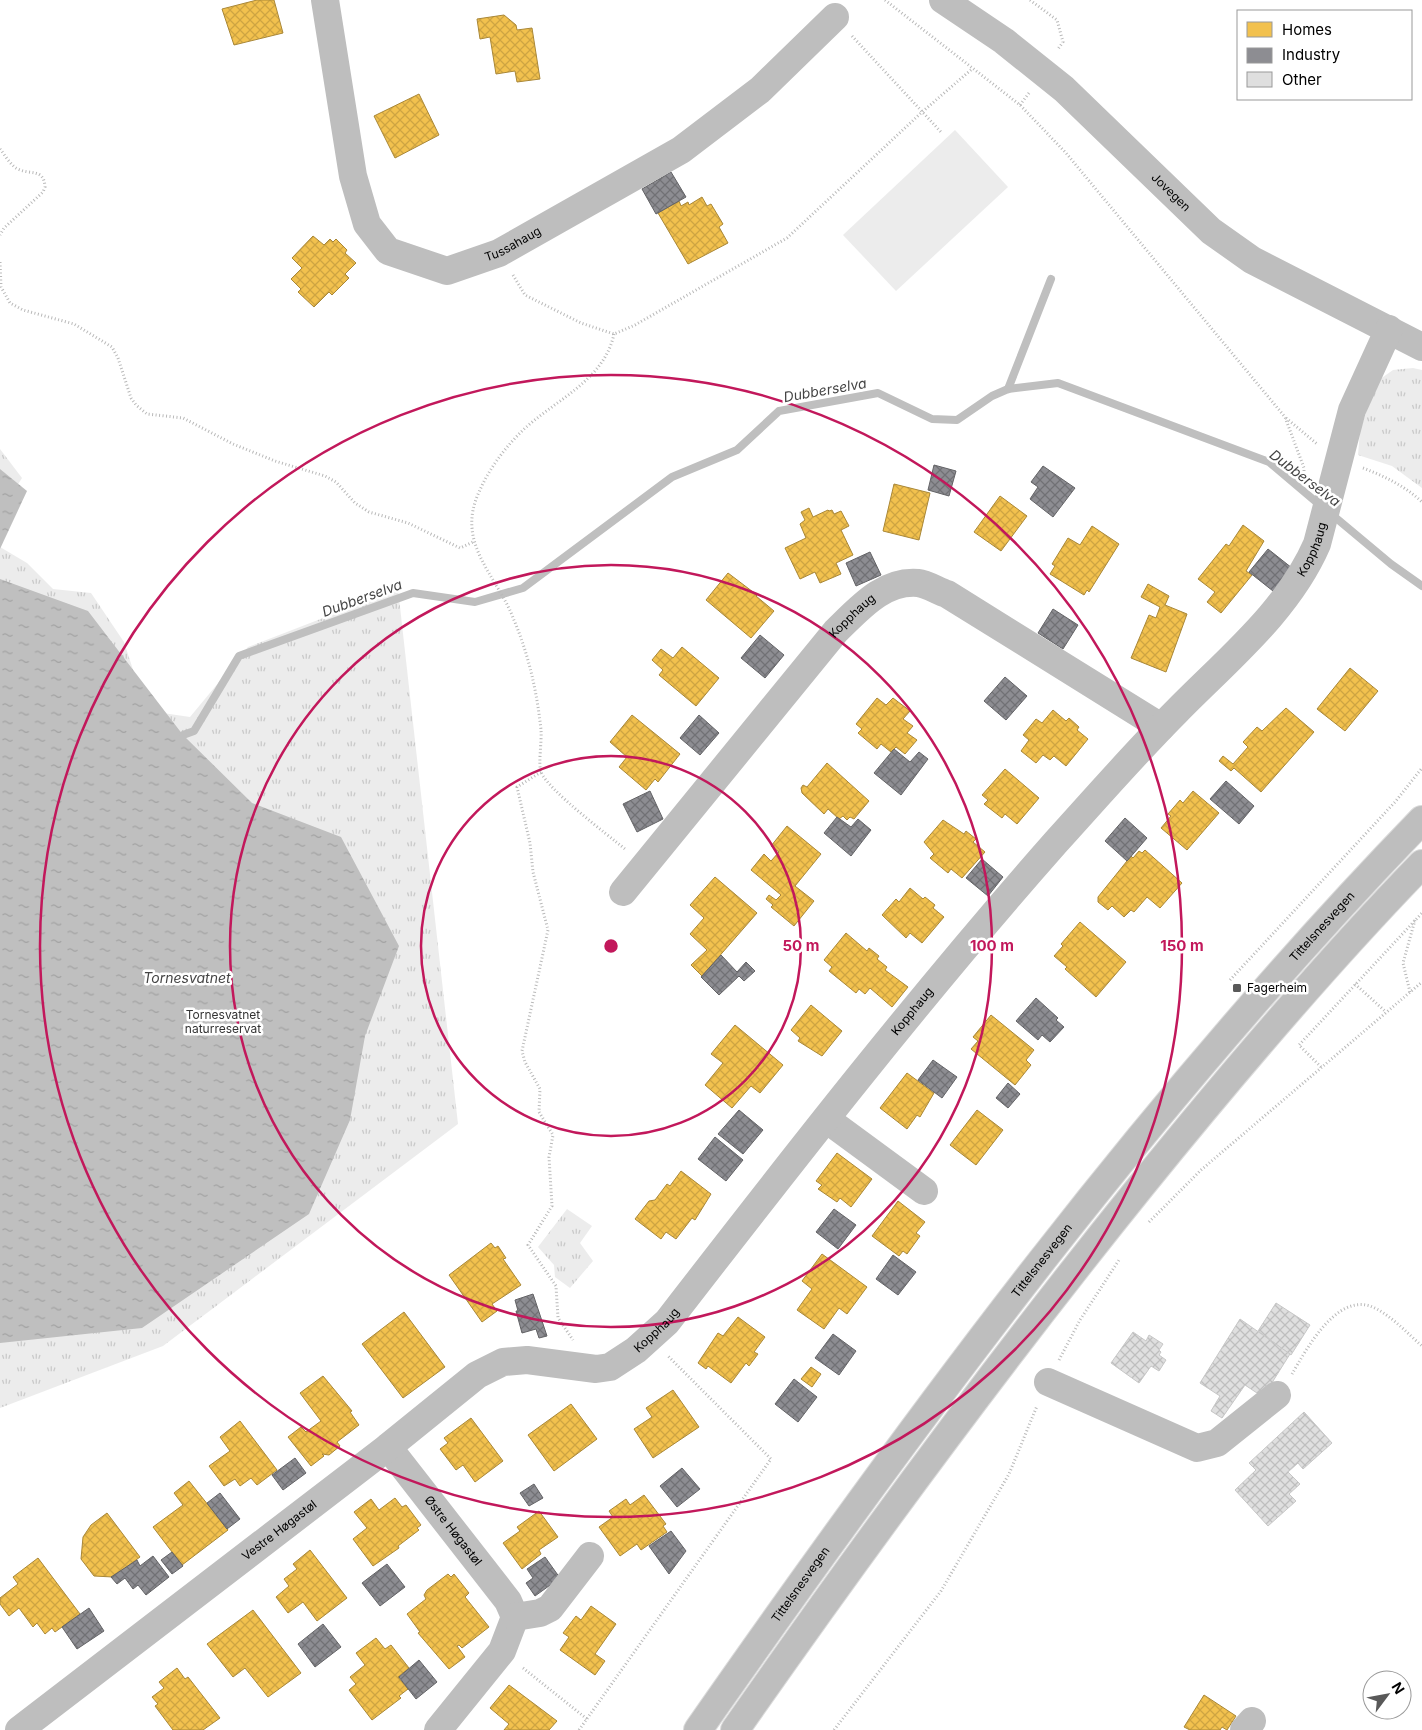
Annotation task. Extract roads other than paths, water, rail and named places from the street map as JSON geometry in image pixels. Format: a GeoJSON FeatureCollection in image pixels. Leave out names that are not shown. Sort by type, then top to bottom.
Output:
{"type":"FeatureCollection","features":[{"type":"Feature","properties":{"kind":"street","name":"Tussahaug"},"geometry":{"type":"LineString","coordinates":[[325,0],[353,176],[367,224],[388,251],[447,270],[499,253],[680,150],[760,90],[835,17]]}},
{"type":"Feature","properties":{"kind":"street","name":"Jovegen"},"geometry":{"type":"LineString","coordinates":[[943,0],[1004,42],[1064,89],[1211,231],[1252,260],[1422,347]]}},
{"type":"Feature","properties":{"kind":"street","name":"Kopphaug"},"geometry":{"type":"LineString","coordinates":[[548,1363],[596,1369],[610,1367],[623,1360],[651,1338],[667,1322],[826,1119],[984,926],[1161,727],[1285,601],[1308,565],[1327,513],[1352,410],[1389,329]]}},
{"type":"Feature","properties":{"kind":"street","name":"Kopphaug"},"geometry":{"type":"LineString","coordinates":[[623,892],[836,631],[867,601],[891,586],[918,583],[947,594],[1161,727]]}},
{"type":"Feature","properties":{"kind":"street","name":"Tittelsnesvegen"},"geometry":{"type":"LineString","coordinates":[[698,1730],[783,1608],[937,1397],[1054,1246],[1190,1078],[1309,942],[1422,820]]}},
{"type":"Feature","properties":{"kind":"street"},"geometry":{"type":"LineString","coordinates":[[735,1730],[808,1626],[956,1424],[1078,1264],[1213,1097],[1313,983],[1422,864]]}},
{"type":"Feature","properties":{"kind":"street"},"geometry":{"type":"LineString","coordinates":[[826,1119],[924,1191]]}},
{"type":"Feature","properties":{"kind":"street","name":"Vestre Høgastøl"},"geometry":{"type":"LineString","coordinates":[[19,1730],[388,1447],[477,1375],[502,1362],[527,1360],[548,1363]]}},
{"type":"Feature","properties":{"kind":"street"},"geometry":{"type":"LineString","coordinates":[[1048,1382],[1198,1448],[1216,1443],[1277,1395]]}},
{"type":"Feature","properties":{"kind":"street","name":"Østre Høgastøl"},"geometry":{"type":"LineString","coordinates":[[388,1447],[508,1601],[515,1617]]}},
{"type":"Feature","properties":{"kind":"street"},"geometry":{"type":"LineString","coordinates":[[438,1730],[502,1651],[515,1617],[540,1613],[550,1608],[590,1556]]}},
{"type":"Feature","properties":{"kind":"water"},"geometry":{"type":"Polygon","coordinates":[[[0,469],[27,491],[0,549],[0,469]]]}},
{"type":"Feature","properties":{"kind":"water","name":"Tornesvatnet"},"geometry":{"type":"Polygon","coordinates":[[[0,579],[88,611],[183,735],[252,803],[341,837],[399,946],[365,1036],[350,1120],[309,1214],[142,1328],[0,1343],[0,579]]]}},
{"type":"Feature","properties":{"kind":"waterway"},"geometry":{"type":"LineString","coordinates":[[1008,389],[1051,279]]}},
{"type":"Feature","properties":{"kind":"waterway","name":"Dubberselva"},"geometry":{"type":"LineString","coordinates":[[183,735],[194,731],[239,656],[413,593],[475,602],[523,588],[672,477],[737,450],[779,411],[878,393],[932,419],[957,420],[992,396],[1008,389],[1058,383],[1269,462],[1321,506]]}},
{"type":"Feature","properties":{"kind":"waterway","name":"Dubberselva"},"geometry":{"type":"LineString","coordinates":[[1330,513],[1391,564],[1422,586]]}},
{"type":"Feature","properties":{"kind":"place","name":"Fagerheim"},"geometry":{"type":"Point","coordinates":[1237,988]}},
{"type":"Feature","properties":{"kind":"park label","name":"Tornesvatnet naturreservat"},"geometry":{"type":"Point","coordinates":[223,1022]}}]}
